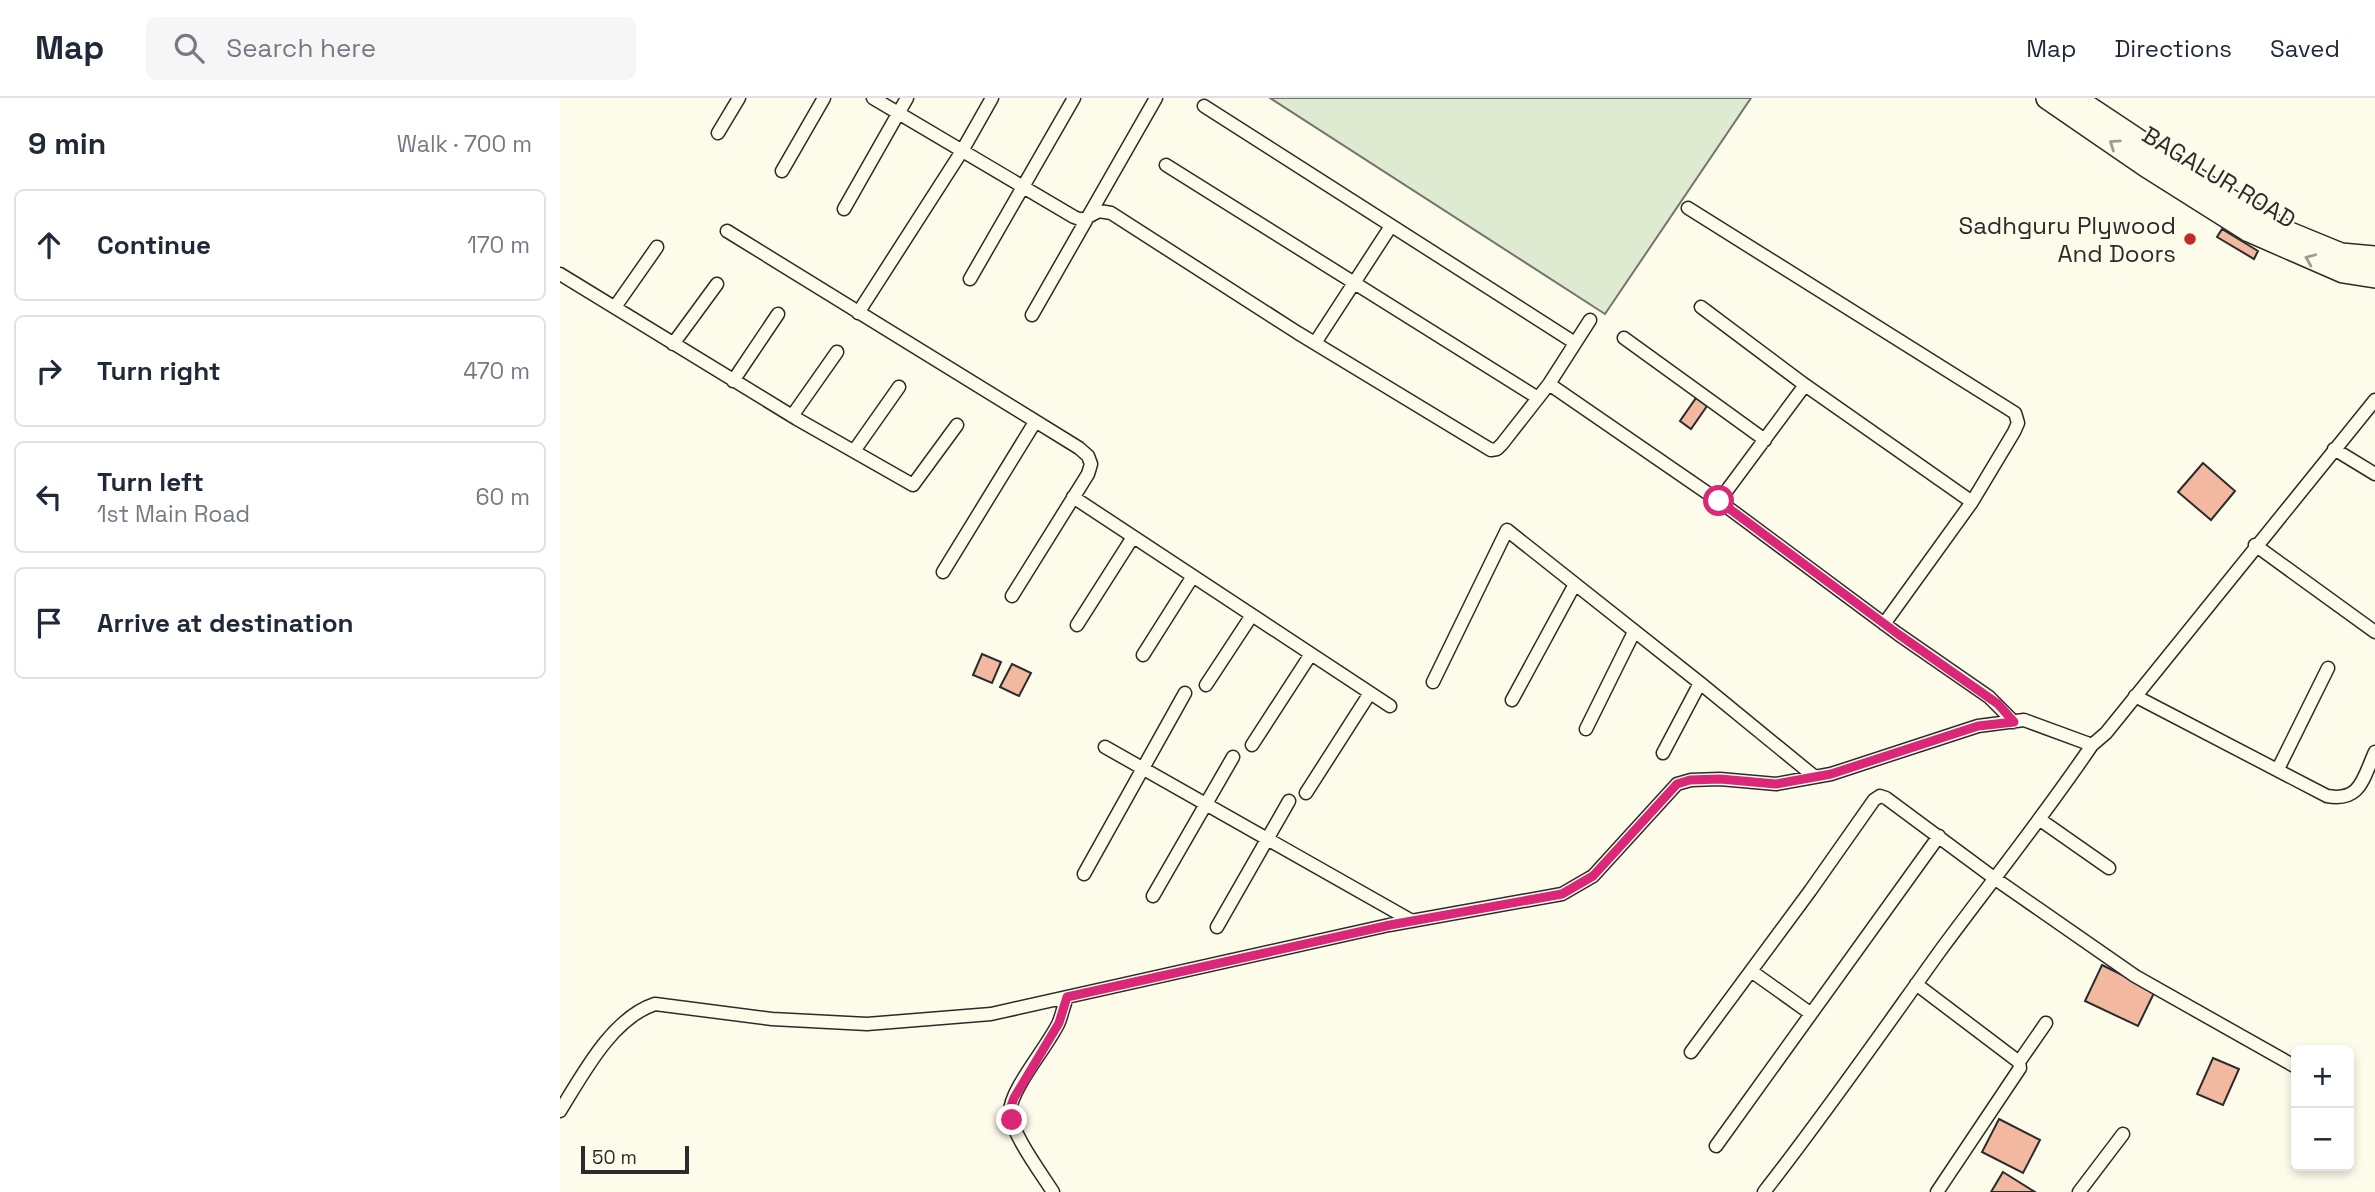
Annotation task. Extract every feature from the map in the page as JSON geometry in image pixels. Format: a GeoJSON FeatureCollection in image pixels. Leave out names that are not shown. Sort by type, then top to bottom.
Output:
{"type":"FeatureCollection","features":[{"type":"Feature","properties":{"kind":"main road","name":"BAGALUR ROAD"},"geometry":{"type":"LineString","coordinates":[[2047,98],[2146,166],[2249,231],[2343,272],[2375,277]]}},
{"type":"Feature","properties":{"kind":"main road","name":"BAGALUR ROAD"},"geometry":{"type":"LineString","coordinates":[[2075,98],[2221,195],[2285,231],[2342,254],[2375,257]]}},
{"type":"Feature","properties":{"kind":"street"},"geometry":{"type":"LineString","coordinates":[[718,133],[739,98]]}},
{"type":"Feature","properties":{"kind":"street"},"geometry":{"type":"LineString","coordinates":[[782,171],[824,98]]}},
{"type":"Feature","properties":{"kind":"street"},"geometry":{"type":"LineString","coordinates":[[873,98],[1074,217],[1087,219],[1099,211],[1111,213],[1315,343],[1491,450],[1502,444],[1549,384],[1590,320]]}},
{"type":"Feature","properties":{"kind":"street"},"geometry":{"type":"LineString","coordinates":[[844,209],[907,98]]}},
{"type":"Feature","properties":{"kind":"street"},"geometry":{"type":"LineString","coordinates":[[858,313],[962,151],[992,98]]}},
{"type":"Feature","properties":{"kind":"street"},"geometry":{"type":"LineString","coordinates":[[970,279],[1074,98]]}},
{"type":"Feature","properties":{"kind":"street"},"geometry":{"type":"LineString","coordinates":[[1032,315],[1156,98]]}},
{"type":"Feature","properties":{"kind":"street"},"geometry":{"type":"LineString","coordinates":[[1203,106],[1575,343]]}},
{"type":"Feature","properties":{"kind":"street"},"geometry":{"type":"LineString","coordinates":[[1166,165],[1538,398]]}},
{"type":"Feature","properties":{"kind":"street"},"geometry":{"type":"LineString","coordinates":[[1688,208],[2015,413],[2018,423],[2014,432],[1972,502],[1884,624]]}},
{"type":"Feature","properties":{"kind":"street"},"geometry":{"type":"LineString","coordinates":[[1315,343],[1391,226]]}},
{"type":"Feature","properties":{"kind":"street"},"geometry":{"type":"LineString","coordinates":[[727,231],[1088,456],[1091,464],[1088,474],[1012,596]]}},
{"type":"Feature","properties":{"kind":"street"},"geometry":{"type":"LineString","coordinates":[[615,307],[657,247]]}},
{"type":"Feature","properties":{"kind":"street"},"geometry":{"type":"LineString","coordinates":[[560,274],[733,381],[913,485],[957,425]]}},
{"type":"Feature","properties":{"kind":"street"},"geometry":{"type":"LineString","coordinates":[[673,344],[717,284]]}},
{"type":"Feature","properties":{"kind":"street"},"geometry":{"type":"LineString","coordinates":[[1701,307],[1805,385],[1972,502]]}},
{"type":"Feature","properties":{"kind":"street"},"geometry":{"type":"LineString","coordinates":[[733,381],[778,314]]}},
{"type":"Feature","properties":{"kind":"street"},"geometry":{"type":"LineString","coordinates":[[1624,338],[1765,440]]}},
{"type":"Feature","properties":{"kind":"street"},"geometry":{"type":"LineString","coordinates":[[792,416],[837,352]]}},
{"type":"Feature","properties":{"kind":"street"},"geometry":{"type":"LineString","coordinates":[[1549,384],[1719,501],[1884,624],[1998,704],[2014,722]]}},
{"type":"Feature","properties":{"kind":"street"},"geometry":{"type":"LineString","coordinates":[[1719,501],[1805,385]]}},
{"type":"Feature","properties":{"kind":"street"},"geometry":{"type":"LineString","coordinates":[[854,451],[899,387]]}},
{"type":"Feature","properties":{"kind":"street"},"geometry":{"type":"LineString","coordinates":[[1763,1192],[1800,1146],[2092,745],[2106,733],[2255,545],[2375,400]]}},
{"type":"Feature","properties":{"kind":"street"},"geometry":{"type":"LineString","coordinates":[[943,572],[1035,422]]}},
{"type":"Feature","properties":{"kind":"street"},"geometry":{"type":"LineString","coordinates":[[2334,449],[2375,474]]}},
{"type":"Feature","properties":{"kind":"street"},"geometry":{"type":"LineString","coordinates":[[1073,498],[1390,706]]}},
{"type":"Feature","properties":{"kind":"street"},"geometry":{"type":"LineString","coordinates":[[1433,682],[1507,530],[1700,682],[1815,777]]}},
{"type":"Feature","properties":{"kind":"street"},"geometry":{"type":"LineString","coordinates":[[1077,625],[1133,537]]}},
{"type":"Feature","properties":{"kind":"street"},"geometry":{"type":"LineString","coordinates":[[2255,545],[2375,632]]}},
{"type":"Feature","properties":{"kind":"street"},"geometry":{"type":"LineString","coordinates":[[1143,655],[1192,576]]}},
{"type":"Feature","properties":{"kind":"street"},"geometry":{"type":"LineString","coordinates":[[1512,700],[1575,584]]}},
{"type":"Feature","properties":{"kind":"street"},"geometry":{"type":"LineString","coordinates":[[1206,685],[1252,615]]}},
{"type":"Feature","properties":{"kind":"street"},"geometry":{"type":"LineString","coordinates":[[1586,729],[1634,632]]}},
{"type":"Feature","properties":{"kind":"street"},"geometry":{"type":"LineString","coordinates":[[1252,745],[1311,654]]}},
{"type":"Feature","properties":{"kind":"street"},"geometry":{"type":"LineString","coordinates":[[2277,769],[2329,668]]}},
{"type":"Feature","properties":{"kind":"street"},"geometry":{"type":"LineString","coordinates":[[1663,753],[1700,682]]}},
{"type":"Feature","properties":{"kind":"street"},"geometry":{"type":"LineString","coordinates":[[1084,874],[1185,693]]}},
{"type":"Feature","properties":{"kind":"street"},"geometry":{"type":"LineString","coordinates":[[1306,793],[1370,693]]}},
{"type":"Feature","properties":{"kind":"street"},"geometry":{"type":"LineString","coordinates":[[2135,696],[2328,796],[2348,797],[2357,791],[2375,752]]}},
{"type":"Feature","properties":{"kind":"street"},"geometry":{"type":"LineString","coordinates":[[560,1111],[610,1037],[631,1015],[655,1004],[772,1019],[867,1024],[991,1014],[1412,921],[1562,894],[1593,876],[1677,784],[1690,780],[1720,779],[1776,784],[1815,777],[1978,726],[2024,720],[2092,745]]}},
{"type":"Feature","properties":{"kind":"street"},"geometry":{"type":"LineString","coordinates":[[1105,747],[1412,921]]}},
{"type":"Feature","properties":{"kind":"street"},"geometry":{"type":"LineString","coordinates":[[1153,896],[1233,757]]}},
{"type":"Feature","properties":{"kind":"street"},"geometry":{"type":"LineString","coordinates":[[1690,1052],[1874,800],[1880,796],[2135,976],[2291,1064]]}},
{"type":"Feature","properties":{"kind":"street"},"geometry":{"type":"LineString","coordinates":[[1217,927],[1289,801]]}},
{"type":"Feature","properties":{"kind":"street"},"geometry":{"type":"LineString","coordinates":[[2039,819],[2109,868]]}},
{"type":"Feature","properties":{"kind":"street"},"geometry":{"type":"LineString","coordinates":[[1716,1146],[1939,836]]}},
{"type":"Feature","properties":{"kind":"street"},"geometry":{"type":"LineString","coordinates":[[1751,971],[1810,1013]]}},
{"type":"Feature","properties":{"kind":"street"},"geometry":{"type":"LineString","coordinates":[[1916,984],[2019,1062],[2020,1068],[1937,1192]]}},
{"type":"Feature","properties":{"kind":"street"},"geometry":{"type":"LineString","coordinates":[[1053,1192],[1024,1146],[1010,1109],[1059,1023],[1067,997]]}},
{"type":"Feature","properties":{"kind":"street"},"geometry":{"type":"LineString","coordinates":[[2019,1062],[2046,1023]]}},
{"type":"Feature","properties":{"kind":"street"},"geometry":{"type":"LineString","coordinates":[[2079,1192],[2123,1133]]}},
{"type":"Feature","properties":{"kind":"green space"},"geometry":{"type":"Polygon","coordinates":[[[1270,98],[1751,98],[1605,314],[1270,98]]]}},
{"type":"Feature","properties":{"kind":"building"},"geometry":{"type":"Polygon","coordinates":[[[2222,229],[2258,251],[2254,259],[2217,237],[2222,229]]]}},
{"type":"Feature","properties":{"kind":"building"},"geometry":{"type":"Polygon","coordinates":[[[1696,398],[1707,406],[1691,429],[1680,421],[1696,398]]]}},
{"type":"Feature","properties":{"kind":"building"},"geometry":{"type":"Polygon","coordinates":[[[2203,463],[2235,491],[2211,520],[2178,492],[2203,463]]]}},
{"type":"Feature","properties":{"kind":"building"},"geometry":{"type":"Polygon","coordinates":[[[982,654],[1001,662],[992,683],[973,675],[982,654]]]}},
{"type":"Feature","properties":{"kind":"building"},"geometry":{"type":"Polygon","coordinates":[[[1012,664],[1031,673],[1019,696],[1000,687],[1012,664]]]}},
{"type":"Feature","properties":{"kind":"building"},"geometry":{"type":"Polygon","coordinates":[[[2102,965],[2155,991],[2138,1026],[2085,1001],[2102,965]]]}},
{"type":"Feature","properties":{"kind":"building"},"geometry":{"type":"Polygon","coordinates":[[[2213,1058],[2239,1069],[2223,1105],[2197,1094],[2213,1058]]]}},
{"type":"Feature","properties":{"kind":"building"},"geometry":{"type":"Polygon","coordinates":[[[1999,1119],[2040,1140],[2023,1173],[1982,1152],[1999,1119]]]}},
{"type":"Feature","properties":{"kind":"building"},"geometry":{"type":"Polygon","coordinates":[[[2003,1172],[2035,1192],[1991,1192],[2003,1172]]]}},
{"type":"Feature","properties":{"kind":"place","name":"Sadhguru Plywood And Doors"},"geometry":{"type":"Point","coordinates":[2190,239]}},
{"type":"Feature","properties":{"kind":"route"},"geometry":{"type":"LineString","coordinates":[[1012,1120],[1010,1109],[1014,1098],[1059,1023],[1067,997],[1390,925],[1562,894],[1593,876],[1677,784],[1690,780],[1720,779],[1776,784],[1831,774],[1978,726],[2014,722],[1998,704],[1898,634],[1719,501]]}}]}
